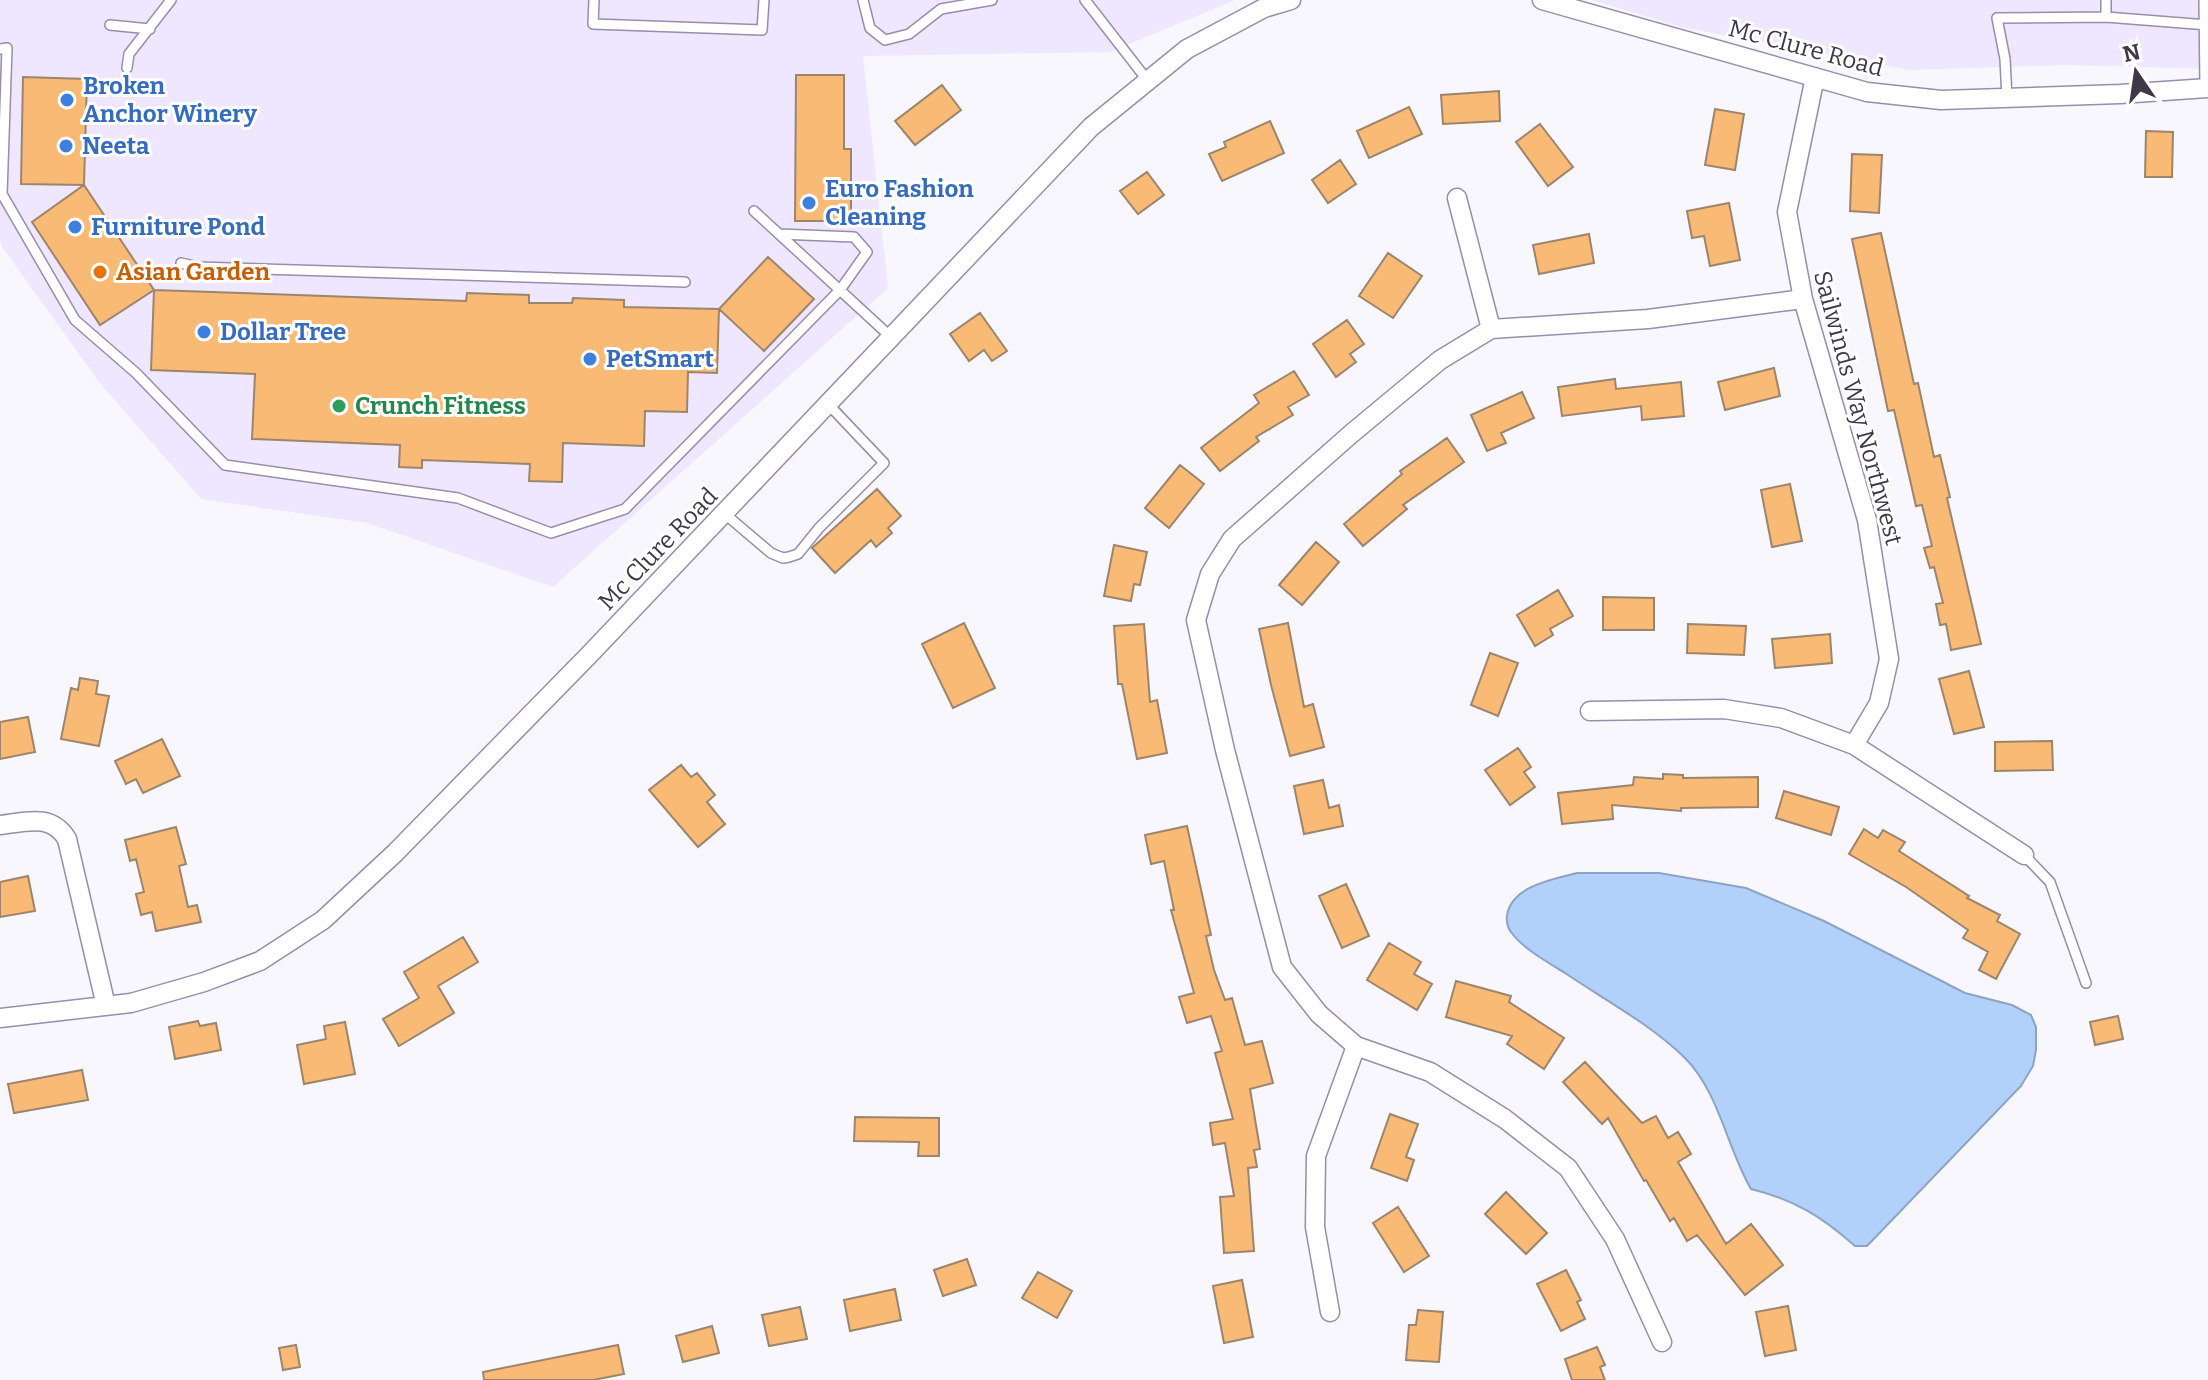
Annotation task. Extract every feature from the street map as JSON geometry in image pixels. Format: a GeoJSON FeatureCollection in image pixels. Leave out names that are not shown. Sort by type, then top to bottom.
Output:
{"type":"FeatureCollection","features":[{"type":"Feature","properties":{"kind":"street","name":"Mc Clure Road"},"geometry":{"type":"LineString","coordinates":[[0,1018],[131,1003],[204,982],[260,961],[323,920],[395,853],[725,514],[1091,127],[1187,49],[1264,8],[1291,0]]}},
{"type":"Feature","properties":{"kind":"street","name":"Mc Clure Road"},"geometry":{"type":"LineString","coordinates":[[1542,0],[1867,92],[1941,100],[2206,88]]}},
{"type":"Feature","properties":{"kind":"street","name":"Sailwinds Way Northwest"},"geometry":{"type":"LineString","coordinates":[[1815,77],[1787,212],[1803,299],[1867,520],[1889,659],[1879,703],[1854,745]]}},
{"type":"Feature","properties":{"kind":"street"},"geometry":{"type":"LineString","coordinates":[[1457,198],[1491,329]]}},
{"type":"Feature","properties":{"kind":"street"},"geometry":{"type":"LineString","coordinates":[[1662,1342],[1615,1239],[1568,1168],[1505,1119],[1430,1072],[1356,1046],[1319,1014],[1282,967],[1225,750],[1196,620],[1210,574],[1232,539],[1440,360],[1491,329],[1648,319],[1803,299]]}},
{"type":"Feature","properties":{"kind":"street"},"geometry":{"type":"LineString","coordinates":[[1590,711],[1724,709],[1781,718],[1854,745],[2024,855]]}},
{"type":"Feature","properties":{"kind":"street"},"geometry":{"type":"LineString","coordinates":[[0,825],[43,820],[60,827],[67,839],[106,1006]]}},
{"type":"Feature","properties":{"kind":"street"},"geometry":{"type":"LineString","coordinates":[[1330,1312],[1315,1227],[1316,1156],[1356,1046]]}},
{"type":"Feature","properties":{"kind":"lane"},"geometry":{"type":"LineString","coordinates":[[127,68],[129,54],[171,0]]}},
{"type":"Feature","properties":{"kind":"lane"},"geometry":{"type":"LineString","coordinates":[[594,0],[593,24],[762,30],[764,0]]}},
{"type":"Feature","properties":{"kind":"lane"},"geometry":{"type":"LineString","coordinates":[[863,0],[870,28],[885,40],[909,34],[941,9],[992,0]]}},
{"type":"Feature","properties":{"kind":"lane"},"geometry":{"type":"LineString","coordinates":[[1085,0],[1148,81]]}},
{"type":"Feature","properties":{"kind":"lane"},"geometry":{"type":"LineString","coordinates":[[2106,0],[2106,17]]}},
{"type":"Feature","properties":{"kind":"lane"},"geometry":{"type":"LineString","coordinates":[[2204,0],[2206,88]]}},
{"type":"Feature","properties":{"kind":"lane"},"geometry":{"type":"LineString","coordinates":[[2007,98],[2005,59],[1997,18],[2106,17],[2206,25]]}},
{"type":"Feature","properties":{"kind":"lane"},"geometry":{"type":"LineString","coordinates":[[110,25],[150,29]]}},
{"type":"Feature","properties":{"kind":"lane"},"geometry":{"type":"LineString","coordinates":[[0,49],[7,48],[2,194],[75,320],[136,373],[225,465],[458,498],[551,533],[625,509],[840,290],[867,252],[854,237],[779,234]]}},
{"type":"Feature","properties":{"kind":"lane"},"geometry":{"type":"LineString","coordinates":[[754,211],[892,338]]}},
{"type":"Feature","properties":{"kind":"lane"},"geometry":{"type":"LineString","coordinates":[[181,263],[198,267],[685,282]]}},
{"type":"Feature","properties":{"kind":"lane"},"geometry":{"type":"LineString","coordinates":[[725,514],[771,553],[783,558],[798,554],[807,545],[819,528],[884,463],[829,405]]}},
{"type":"Feature","properties":{"kind":"lane"},"geometry":{"type":"LineString","coordinates":[[2024,855],[2050,882],[2086,983]]}},
{"type":"Feature","properties":{"kind":"shaded area"},"geometry":{"type":"Polygon","coordinates":[[[0,0],[1235,0],[1110,52],[863,56],[888,288],[553,587],[367,523],[201,499],[99,382],[2,247],[0,0]]]}},
{"type":"Feature","properties":{"kind":"shaded area"},"geometry":{"type":"Polygon","coordinates":[[[1592,0],[2208,0],[2208,69],[2068,65],[1909,70],[1681,27],[1592,0]]]}},
{"type":"Feature","properties":{"kind":"water"},"geometry":{"type":"Polygon","coordinates":[[[1577,873],[1659,873],[1746,888],[1824,921],[1965,993],[2012,1005],[2031,1015],[2036,1027],[2033,1066],[2021,1086],[1867,1246],[1855,1246],[1807,1210],[1751,1189],[1706,1087],[1685,1058],[1642,1023],[1529,950],[1510,931],[1507,915],[1517,897],[1535,885],[1577,873]]]}},
{"type":"Feature","properties":{"kind":"building"},"geometry":{"type":"Polygon","coordinates":[[[796,75],[844,75],[844,149],[851,149],[851,221],[795,221],[796,75]]]}},
{"type":"Feature","properties":{"kind":"building"},"geometry":{"type":"Polygon","coordinates":[[[23,77],[87,79],[84,185],[21,184],[23,77]]]}},
{"type":"Feature","properties":{"kind":"building"},"geometry":{"type":"Polygon","coordinates":[[[942,85],[961,110],[915,145],[895,121],[942,85]]]}},
{"type":"Feature","properties":{"kind":"building"},"geometry":{"type":"Polygon","coordinates":[[[1499,91],[1500,121],[1443,124],[1441,95],[1499,91]]]}},
{"type":"Feature","properties":{"kind":"building"},"geometry":{"type":"Polygon","coordinates":[[[1409,107],[1422,134],[1369,158],[1357,131],[1409,107]]]}},
{"type":"Feature","properties":{"kind":"building"},"geometry":{"type":"Polygon","coordinates":[[[1715,109],[1744,114],[1735,170],[1705,165],[1715,109]]]}},
{"type":"Feature","properties":{"kind":"building"},"geometry":{"type":"Polygon","coordinates":[[[1270,121],[1284,153],[1222,181],[1209,154],[1226,147],[1224,142],[1270,121]]]}},
{"type":"Feature","properties":{"kind":"building"},"geometry":{"type":"Polygon","coordinates":[[[1540,124],[1573,167],[1548,186],[1516,142],[1540,124]]]}},
{"type":"Feature","properties":{"kind":"building"},"geometry":{"type":"Polygon","coordinates":[[[2146,131],[2173,132],[2172,177],[2145,177],[2146,131]]]}},
{"type":"Feature","properties":{"kind":"building"},"geometry":{"type":"Polygon","coordinates":[[[1852,154],[1882,155],[1879,213],[1850,211],[1852,154]]]}},
{"type":"Feature","properties":{"kind":"building"},"geometry":{"type":"Polygon","coordinates":[[[1340,160],[1356,184],[1328,203],[1312,180],[1340,160]]]}},
{"type":"Feature","properties":{"kind":"building"},"geometry":{"type":"Polygon","coordinates":[[[1147,172],[1164,195],[1138,214],[1120,191],[1147,172]]]}},
{"type":"Feature","properties":{"kind":"building"},"geometry":{"type":"Polygon","coordinates":[[[84,185],[154,290],[100,325],[32,222],[84,185]]]}},
{"type":"Feature","properties":{"kind":"building"},"geometry":{"type":"Polygon","coordinates":[[[1729,203],[1740,260],[1710,266],[1704,236],[1692,238],[1687,211],[1729,203]]]}},
{"type":"Feature","properties":{"kind":"building"},"geometry":{"type":"Polygon","coordinates":[[[1881,233],[1914,384],[1918,383],[1934,457],[1940,455],[1981,644],[1951,650],[1946,624],[1940,625],[1936,604],[1943,603],[1934,567],[1930,568],[1924,548],[1932,546],[1922,505],[1916,506],[1894,410],[1888,411],[1852,239],[1881,233]]]}},
{"type":"Feature","properties":{"kind":"building"},"geometry":{"type":"Polygon","coordinates":[[[1589,234],[1594,263],[1539,274],[1533,245],[1589,234]]]}},
{"type":"Feature","properties":{"kind":"building"},"geometry":{"type":"Polygon","coordinates":[[[1388,253],[1422,276],[1393,318],[1359,296],[1388,253]]]}},
{"type":"Feature","properties":{"kind":"building"},"geometry":{"type":"Polygon","coordinates":[[[768,257],[814,299],[764,351],[719,309],[768,257]]]}},
{"type":"Feature","properties":{"kind":"building"},"geometry":{"type":"Polygon","coordinates":[[[154,290],[466,301],[467,293],[529,295],[529,303],[572,303],[573,298],[624,300],[624,307],[719,309],[717,373],[688,372],[687,412],[645,411],[644,446],[563,443],[562,482],[529,481],[530,464],[422,460],[422,468],[399,467],[400,445],[252,439],[255,374],[151,370],[154,290]]]}},
{"type":"Feature","properties":{"kind":"building"},"geometry":{"type":"Polygon","coordinates":[[[980,313],[1007,351],[992,361],[984,350],[969,361],[950,334],[980,313]]]}},
{"type":"Feature","properties":{"kind":"building"},"geometry":{"type":"Polygon","coordinates":[[[1347,320],[1364,344],[1350,354],[1356,362],[1336,377],[1313,344],[1347,320]]]}},
{"type":"Feature","properties":{"kind":"building"},"geometry":{"type":"Polygon","coordinates":[[[1774,368],[1780,396],[1725,410],[1718,382],[1774,368]]]}},
{"type":"Feature","properties":{"kind":"building"},"geometry":{"type":"Polygon","coordinates":[[[1294,371],[1309,395],[1288,407],[1293,415],[1256,437],[1259,441],[1220,471],[1201,448],[1259,403],[1254,395],[1294,371]]]}},
{"type":"Feature","properties":{"kind":"building"},"geometry":{"type":"Polygon","coordinates":[[[1615,379],[1616,389],[1681,382],[1684,416],[1642,420],[1641,406],[1562,416],[1558,387],[1615,379]]]}},
{"type":"Feature","properties":{"kind":"building"},"geometry":{"type":"Polygon","coordinates":[[[1522,392],[1534,418],[1501,433],[1506,443],[1487,451],[1471,415],[1522,392]]]}},
{"type":"Feature","properties":{"kind":"building"},"geometry":{"type":"Polygon","coordinates":[[[1447,438],[1464,462],[1403,505],[1407,509],[1363,546],[1344,524],[1402,474],[1400,471],[1447,438]]]}},
{"type":"Feature","properties":{"kind":"building"},"geometry":{"type":"Polygon","coordinates":[[[1180,465],[1204,484],[1169,528],[1145,508],[1180,465]]]}},
{"type":"Feature","properties":{"kind":"building"},"geometry":{"type":"Polygon","coordinates":[[[1790,484],[1802,541],[1772,547],[1761,490],[1790,484]]]}},
{"type":"Feature","properties":{"kind":"building"},"geometry":{"type":"Polygon","coordinates":[[[877,489],[901,516],[888,528],[892,533],[876,547],[871,540],[835,573],[812,548],[877,489]]]}},
{"type":"Feature","properties":{"kind":"building"},"geometry":{"type":"Polygon","coordinates":[[[1316,542],[1339,562],[1302,605],[1279,585],[1316,542]]]}},
{"type":"Feature","properties":{"kind":"building"},"geometry":{"type":"Polygon","coordinates":[[[1114,545],[1147,552],[1140,585],[1134,584],[1131,601],[1104,596],[1114,545]]]}},
{"type":"Feature","properties":{"kind":"building"},"geometry":{"type":"Polygon","coordinates":[[[1558,590],[1573,616],[1550,629],[1553,635],[1535,646],[1517,615],[1558,590]]]}},
{"type":"Feature","properties":{"kind":"building"},"geometry":{"type":"Polygon","coordinates":[[[1603,597],[1654,598],[1654,630],[1603,630],[1603,597]]]}},
{"type":"Feature","properties":{"kind":"building"},"geometry":{"type":"Polygon","coordinates":[[[964,623],[995,688],[953,708],[922,644],[964,623]]]}},
{"type":"Feature","properties":{"kind":"building"},"geometry":{"type":"Polygon","coordinates":[[[1288,623],[1304,707],[1313,704],[1324,747],[1290,756],[1259,629],[1288,623]]]}},
{"type":"Feature","properties":{"kind":"building"},"geometry":{"type":"Polygon","coordinates":[[[1144,624],[1150,702],[1157,700],[1167,753],[1137,759],[1122,684],[1118,684],[1114,626],[1144,624]]]}},
{"type":"Feature","properties":{"kind":"building"},"geometry":{"type":"Polygon","coordinates":[[[1688,624],[1746,626],[1744,655],[1687,653],[1688,624]]]}},
{"type":"Feature","properties":{"kind":"building"},"geometry":{"type":"Polygon","coordinates":[[[1830,634],[1832,663],[1775,668],[1772,639],[1830,634]]]}},
{"type":"Feature","properties":{"kind":"building"},"geometry":{"type":"Polygon","coordinates":[[[1490,653],[1518,663],[1498,716],[1471,705],[1490,653]]]}},
{"type":"Feature","properties":{"kind":"building"},"geometry":{"type":"Polygon","coordinates":[[[1969,671],[1984,727],[1954,734],[1939,679],[1969,671]]]}},
{"type":"Feature","properties":{"kind":"building"},"geometry":{"type":"Polygon","coordinates":[[[80,678],[98,681],[96,694],[109,696],[99,746],[61,739],[71,688],[78,690],[80,678]]]}},
{"type":"Feature","properties":{"kind":"building"},"geometry":{"type":"Polygon","coordinates":[[[28,717],[35,752],[0,759],[0,722],[28,717]]]}},
{"type":"Feature","properties":{"kind":"building"},"geometry":{"type":"Polygon","coordinates":[[[162,739],[180,776],[143,793],[136,779],[126,784],[115,761],[162,739]]]}},
{"type":"Feature","properties":{"kind":"building"},"geometry":{"type":"Polygon","coordinates":[[[2052,741],[2053,770],[1995,771],[1995,742],[2052,741]]]}},
{"type":"Feature","properties":{"kind":"building"},"geometry":{"type":"Polygon","coordinates":[[[1518,748],[1531,767],[1524,772],[1535,787],[1510,805],[1485,770],[1518,748]]]}},
{"type":"Feature","properties":{"kind":"building"},"geometry":{"type":"Polygon","coordinates":[[[681,765],[691,777],[697,773],[715,795],[707,802],[725,824],[698,847],[649,790],[681,765]]]}},
{"type":"Feature","properties":{"kind":"building"},"geometry":{"type":"Polygon","coordinates":[[[1663,774],[1683,775],[1683,778],[1758,777],[1758,807],[1681,808],[1681,811],[1612,805],[1613,819],[1562,824],[1558,793],[1633,785],[1634,777],[1663,779],[1663,774]]]}},
{"type":"Feature","properties":{"kind":"building"},"geometry":{"type":"Polygon","coordinates":[[[1323,780],[1329,808],[1339,805],[1343,826],[1304,834],[1294,786],[1323,780]]]}},
{"type":"Feature","properties":{"kind":"building"},"geometry":{"type":"Polygon","coordinates":[[[1784,791],[1839,807],[1831,835],[1776,818],[1784,791]]]}},
{"type":"Feature","properties":{"kind":"building"},"geometry":{"type":"Polygon","coordinates":[[[1187,826],[1211,935],[1206,936],[1214,970],[1225,1000],[1232,998],[1245,1045],[1262,1041],[1273,1083],[1250,1089],[1260,1149],[1254,1150],[1257,1167],[1248,1168],[1254,1251],[1224,1253],[1220,1197],[1234,1196],[1225,1143],[1213,1145],[1210,1123],[1233,1119],[1215,1053],[1222,1051],[1211,1016],[1187,1023],[1179,997],[1194,993],[1171,910],[1174,910],[1164,861],[1151,864],[1145,835],[1187,826]]]}},
{"type":"Feature","properties":{"kind":"building"},"geometry":{"type":"Polygon","coordinates":[[[176,827],[186,864],[179,866],[188,907],[197,905],[201,922],[156,931],[152,912],[141,915],[136,894],[144,892],[136,859],[130,861],[125,840],[176,827]]]}},
{"type":"Feature","properties":{"kind":"building"},"geometry":{"type":"Polygon","coordinates":[[[1864,829],[1878,838],[1883,830],[1905,842],[1899,851],[1969,896],[1967,898],[2000,915],[1997,921],[2020,934],[1996,979],[1979,970],[1988,952],[1963,938],[1968,930],[1906,887],[1849,854],[1864,829]]]}},
{"type":"Feature","properties":{"kind":"building"},"geometry":{"type":"Polygon","coordinates":[[[28,876],[35,911],[0,917],[0,882],[28,876]]]}},
{"type":"Feature","properties":{"kind":"building"},"geometry":{"type":"Polygon","coordinates":[[[1346,884],[1369,936],[1342,948],[1319,896],[1346,884]]]}},
{"type":"Feature","properties":{"kind":"building"},"geometry":{"type":"Polygon","coordinates":[[[463,937],[478,962],[438,986],[454,1013],[399,1046],[383,1019],[419,998],[404,972],[463,937]]]}},
{"type":"Feature","properties":{"kind":"building"},"geometry":{"type":"Polygon","coordinates":[[[1389,943],[1421,962],[1414,974],[1432,984],[1417,1010],[1367,980],[1389,943]]]}},
{"type":"Feature","properties":{"kind":"building"},"geometry":{"type":"Polygon","coordinates":[[[1456,981],[1511,996],[1509,1002],[1564,1038],[1544,1069],[1507,1044],[1512,1036],[1446,1017],[1456,981]]]}},
{"type":"Feature","properties":{"kind":"building"},"geometry":{"type":"Polygon","coordinates":[[[2118,1016],[2123,1039],[2095,1045],[2090,1022],[2118,1016]]]}},
{"type":"Feature","properties":{"kind":"building"},"geometry":{"type":"Polygon","coordinates":[[[198,1021],[200,1026],[216,1023],[221,1050],[175,1059],[169,1027],[198,1021]]]}},
{"type":"Feature","properties":{"kind":"building"},"geometry":{"type":"Polygon","coordinates":[[[345,1022],[355,1074],[304,1084],[297,1045],[326,1039],[324,1026],[345,1022]]]}},
{"type":"Feature","properties":{"kind":"building"},"geometry":{"type":"Polygon","coordinates":[[[1585,1062],[1642,1123],[1656,1116],[1668,1138],[1678,1132],[1691,1154],[1678,1162],[1726,1244],[1751,1224],[1783,1265],[1745,1295],[1697,1235],[1687,1241],[1674,1218],[1670,1221],[1644,1181],[1608,1118],[1602,1124],[1563,1082],[1585,1062]]]}},
{"type":"Feature","properties":{"kind":"building"},"geometry":{"type":"Polygon","coordinates":[[[82,1070],[88,1100],[14,1113],[8,1084],[82,1070]]]}},
{"type":"Feature","properties":{"kind":"building"},"geometry":{"type":"Polygon","coordinates":[[[1390,1114],[1418,1124],[1406,1157],[1414,1160],[1407,1181],[1371,1168],[1390,1114]]]}},
{"type":"Feature","properties":{"kind":"building"},"geometry":{"type":"Polygon","coordinates":[[[855,1117],[939,1118],[939,1156],[918,1156],[919,1142],[854,1141],[855,1117]]]}},
{"type":"Feature","properties":{"kind":"building"},"geometry":{"type":"Polygon","coordinates":[[[1506,1192],[1547,1233],[1526,1254],[1485,1214],[1506,1192]]]}},
{"type":"Feature","properties":{"kind":"building"},"geometry":{"type":"Polygon","coordinates":[[[1398,1207],[1429,1256],[1404,1272],[1373,1223],[1398,1207]]]}},
{"type":"Feature","properties":{"kind":"building"},"geometry":{"type":"Polygon","coordinates":[[[967,1259],[976,1285],[943,1296],[934,1270],[967,1259]]]}},
{"type":"Feature","properties":{"kind":"building"},"geometry":{"type":"Polygon","coordinates":[[[1566,1270],[1581,1300],[1577,1302],[1585,1319],[1561,1331],[1537,1284],[1566,1270]]]}},
{"type":"Feature","properties":{"kind":"building"},"geometry":{"type":"Polygon","coordinates":[[[1038,1272],[1072,1291],[1057,1318],[1022,1298],[1038,1272]]]}},
{"type":"Feature","properties":{"kind":"building"},"geometry":{"type":"Polygon","coordinates":[[[1242,1280],[1253,1337],[1224,1343],[1213,1286],[1242,1280]]]}},
{"type":"Feature","properties":{"kind":"building"},"geometry":{"type":"Polygon","coordinates":[[[895,1289],[901,1320],[850,1331],[844,1300],[895,1289]]]}},
{"type":"Feature","properties":{"kind":"building"},"geometry":{"type":"Polygon","coordinates":[[[1788,1306],[1796,1350],[1765,1356],[1756,1312],[1788,1306]]]}},
{"type":"Feature","properties":{"kind":"building"},"geometry":{"type":"Polygon","coordinates":[[[800,1307],[807,1339],[769,1346],[762,1315],[800,1307]]]}},
{"type":"Feature","properties":{"kind":"building"},"geometry":{"type":"Polygon","coordinates":[[[1418,1310],[1443,1312],[1439,1362],[1406,1360],[1409,1325],[1416,1325],[1418,1310]]]}},
{"type":"Feature","properties":{"kind":"building"},"geometry":{"type":"Polygon","coordinates":[[[712,1326],[719,1353],[683,1362],[676,1336],[712,1326]]]}},
{"type":"Feature","properties":{"kind":"building"},"geometry":{"type":"Polygon","coordinates":[[[296,1345],[300,1367],[283,1370],[279,1348],[296,1345]]]}},
{"type":"Feature","properties":{"kind":"building"},"geometry":{"type":"Polygon","coordinates":[[[618,1345],[624,1374],[593,1380],[484,1380],[483,1372],[618,1345]]]}},
{"type":"Feature","properties":{"kind":"building"},"geometry":{"type":"Polygon","coordinates":[[[1597,1347],[1605,1365],[1600,1367],[1605,1380],[1572,1380],[1565,1359],[1597,1347]]]}},
{"type":"Feature","properties":{"kind":"place","name":"Broken Anchor Winery"},"geometry":{"type":"Point","coordinates":[67,100]}},
{"type":"Feature","properties":{"kind":"place","name":"Neeta"},"geometry":{"type":"Point","coordinates":[66,146]}},
{"type":"Feature","properties":{"kind":"place","name":"Euro Fashion Cleaning"},"geometry":{"type":"Point","coordinates":[809,203]}},
{"type":"Feature","properties":{"kind":"place","name":"Furniture Pond"},"geometry":{"type":"Point","coordinates":[75,227]}},
{"type":"Feature","properties":{"kind":"place","name":"Asian Garden"},"geometry":{"type":"Point","coordinates":[100,272]}},
{"type":"Feature","properties":{"kind":"place","name":"Dollar Tree"},"geometry":{"type":"Point","coordinates":[204,332]}},
{"type":"Feature","properties":{"kind":"place","name":"PetSmart"},"geometry":{"type":"Point","coordinates":[590,359]}},
{"type":"Feature","properties":{"kind":"place","name":"Crunch Fitness"},"geometry":{"type":"Point","coordinates":[339,406]}}]}
